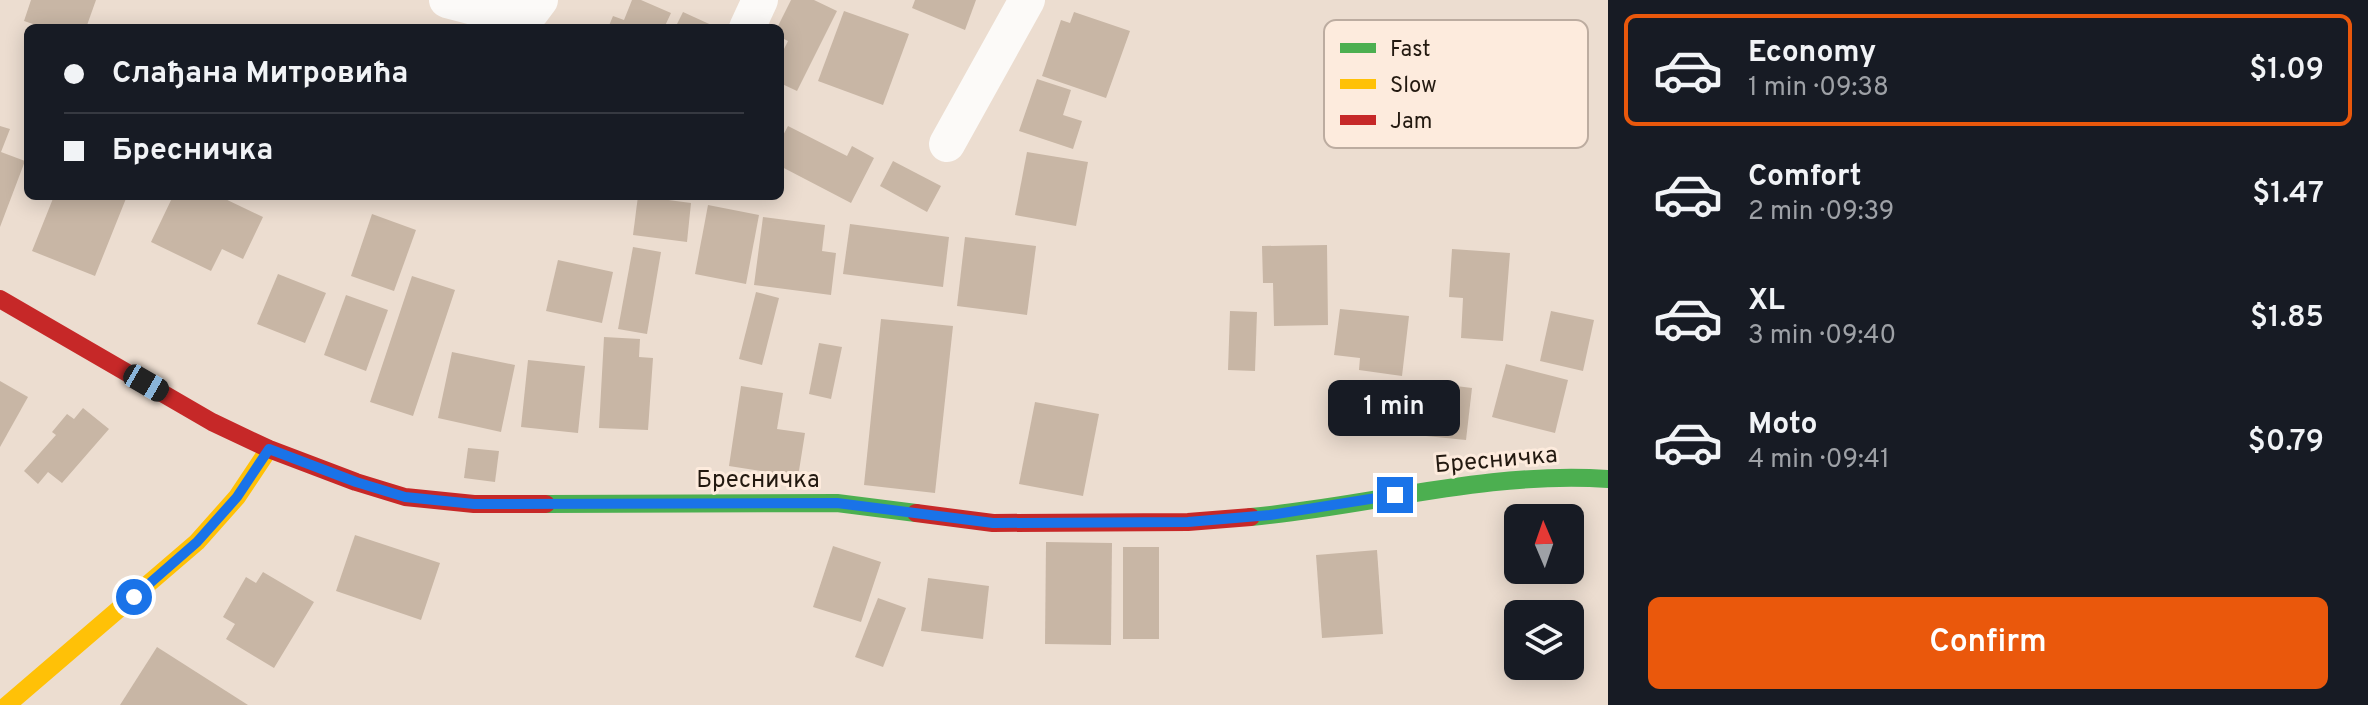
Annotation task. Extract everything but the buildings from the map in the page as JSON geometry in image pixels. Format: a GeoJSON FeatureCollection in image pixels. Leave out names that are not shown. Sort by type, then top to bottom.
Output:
{"type":"FeatureCollection","features":[{"type":"Feature","properties":{"kind":"street"},"geometry":{"type":"LineString","coordinates":[[447,0],[516,18],[536,6]]}},
{"type":"Feature","properties":{"kind":"street"},"geometry":{"type":"LineString","coordinates":[[749,24],[760,0]]}},
{"type":"Feature","properties":{"kind":"street"},"geometry":{"type":"LineString","coordinates":[[947,144],[1027,0]]}},
{"type":"Feature","properties":{"kind":"street","name":"Бресничка"},"geometry":{"type":"LineString","coordinates":[[0,299],[212,422],[269,449],[356,482],[405,497],[436,501],[474,504],[837,503],[993,523],[1173,522],[1230,520],[1309,510],[1471,484],[1563,476],[1608,479]]}},
{"type":"Feature","properties":{"kind":"street"},"geometry":{"type":"LineString","coordinates":[[7,705],[197,542],[237,497],[269,449]]}},
{"type":"Feature","properties":{"kind":"traffic: fast"},"geometry":{"type":"LineString","coordinates":[[1251,517],[1517,480],[1608,479]]}},
{"type":"Feature","properties":{"kind":"traffic: fast"},"geometry":{"type":"LineString","coordinates":[[546,504],[837,503],[916,513]]}},
{"type":"Feature","properties":{"kind":"traffic: slow"},"geometry":{"type":"LineString","coordinates":[[7,705],[197,542],[237,497],[269,449]]}},
{"type":"Feature","properties":{"kind":"traffic: jam"},"geometry":{"type":"LineString","coordinates":[[0,299],[212,422],[269,449],[356,482],[405,497],[474,504],[546,504]]}},
{"type":"Feature","properties":{"kind":"traffic: jam"},"geometry":{"type":"LineString","coordinates":[[916,513],[993,523],[1188,522],[1251,517]]}},
{"type":"Feature","properties":{"kind":"route"},"geometry":{"type":"LineString","coordinates":[[134,597],[197,542],[237,497],[269,449],[315,468],[405,497],[474,504],[837,503],[993,523],[1188,522],[1309,510],[1395,495]]}}]}
